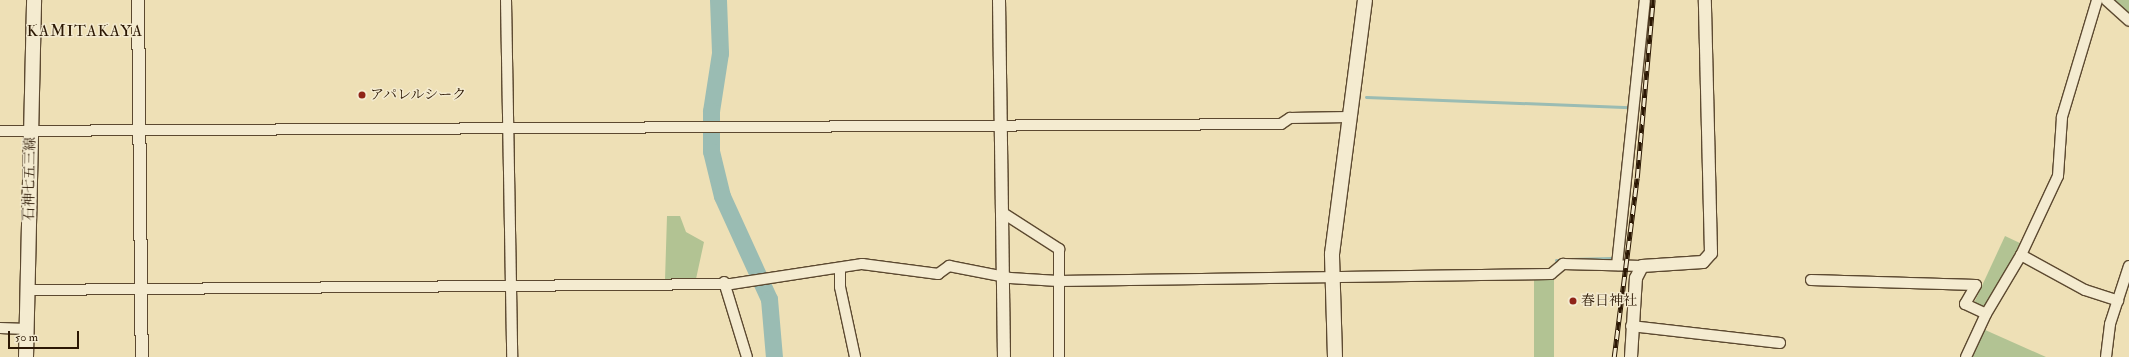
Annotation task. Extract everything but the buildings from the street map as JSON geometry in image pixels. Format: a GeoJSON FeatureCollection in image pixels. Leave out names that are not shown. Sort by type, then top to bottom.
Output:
{"type":"FeatureCollection","features":[{"type":"Feature","properties":{"kind":"main road","name":"石神七五三線"},"geometry":{"type":"LineString","coordinates":[[26,357],[29,290],[30,133],[34,0]]}},
{"type":"Feature","properties":{"kind":"main road"},"geometry":{"type":"LineString","coordinates":[[1334,357],[1332,277],[1349,117],[1365,0]]}},
{"type":"Feature","properties":{"kind":"street"},"geometry":{"type":"LineString","coordinates":[[138,0],[142,357]]}},
{"type":"Feature","properties":{"kind":"street"},"geometry":{"type":"LineString","coordinates":[[506,0],[512,357]]}},
{"type":"Feature","properties":{"kind":"street"},"geometry":{"type":"LineString","coordinates":[[1000,0],[1004,357]]}},
{"type":"Feature","properties":{"kind":"street"},"geometry":{"type":"LineString","coordinates":[[1617,265],[1645,0]]}},
{"type":"Feature","properties":{"kind":"street"},"geometry":{"type":"LineString","coordinates":[[29,290],[141,290],[511,284],[756,283],[862,264],[938,274],[949,266],[1003,277],[1058,281],[1551,274],[1563,264],[1642,266],[1703,262],[1710,254],[1705,0]]}},
{"type":"Feature","properties":{"kind":"street"},"geometry":{"type":"LineString","coordinates":[[1966,357],[1986,314],[2021,255],[2058,176],[2062,117],[2097,0]]}},
{"type":"Feature","properties":{"kind":"street"},"geometry":{"type":"LineString","coordinates":[[2106,0],[2129,21]]}},
{"type":"Feature","properties":{"kind":"street"},"geometry":{"type":"LineString","coordinates":[[0,131],[30,133],[1282,124],[1290,118],[1349,117]]}},
{"type":"Feature","properties":{"kind":"street"},"geometry":{"type":"LineString","coordinates":[[1003,212],[1059,249],[1059,357]]}},
{"type":"Feature","properties":{"kind":"street"},"geometry":{"type":"LineString","coordinates":[[2021,255],[2085,290],[2118,301]]}},
{"type":"Feature","properties":{"kind":"street"},"geometry":{"type":"LineString","coordinates":[[1631,357],[1630,326],[1636,278],[1642,266]]}},
{"type":"Feature","properties":{"kind":"street"},"geometry":{"type":"LineString","coordinates":[[2106,357],[2110,324],[2129,266]]}},
{"type":"Feature","properties":{"kind":"street"},"geometry":{"type":"LineString","coordinates":[[840,268],[840,287],[856,357]]}},
{"type":"Feature","properties":{"kind":"street"},"geometry":{"type":"LineString","coordinates":[[1811,280],[1976,285],[1966,304],[1986,314]]}},
{"type":"Feature","properties":{"kind":"street"},"geometry":{"type":"LineString","coordinates":[[724,282],[747,357]]}},
{"type":"Feature","properties":{"kind":"street"},"geometry":{"type":"LineString","coordinates":[[1630,326],[1780,343]]}},
{"type":"Feature","properties":{"kind":"street"},"geometry":{"type":"LineString","coordinates":[[0,328],[27,329]]}},
{"type":"Feature","properties":{"kind":"green space"},"geometry":{"type":"Polygon","coordinates":[[[2110,0],[2129,0],[2129,19],[2110,0]]]}},
{"type":"Feature","properties":{"kind":"green space"},"geometry":{"type":"Polygon","coordinates":[[[667,216],[680,216],[686,232],[704,242],[696,279],[665,280],[667,216]]]}},
{"type":"Feature","properties":{"kind":"green space"},"geometry":{"type":"Polygon","coordinates":[[[2005,236],[2022,244],[1988,305],[1983,307],[1974,303],[2005,236]]]}},
{"type":"Feature","properties":{"kind":"green space"},"geometry":{"type":"Polygon","coordinates":[[[1534,278],[1554,278],[1554,357],[1534,357],[1534,278]]]}},
{"type":"Feature","properties":{"kind":"green space"},"geometry":{"type":"Polygon","coordinates":[[[1983,329],[2046,357],[1970,357],[1983,329]]]}},
{"type":"Feature","properties":{"kind":"waterway"},"geometry":{"type":"LineString","coordinates":[[718,0],[720,53],[711,111],[711,151],[722,196],[769,299],[774,357]]}},
{"type":"Feature","properties":{"kind":"waterway"},"geometry":{"type":"LineString","coordinates":[[1366,97],[1630,107]]}},
{"type":"Feature","properties":{"kind":"waterway"},"geometry":{"type":"LineString","coordinates":[[1570,259],[1612,258]]}},
{"type":"Feature","properties":{"kind":"waterway"},"geometry":{"type":"LineString","coordinates":[[1556,260],[1564,260]]}},
{"type":"Feature","properties":{"kind":"railway"},"geometry":{"type":"LineString","coordinates":[[1614,357],[1637,178],[1653,0]]}},
{"type":"Feature","properties":{"kind":"place","name":"アパレルシーク"},"geometry":{"type":"Point","coordinates":[362,95]}},
{"type":"Feature","properties":{"kind":"place","name":"春日神社"},"geometry":{"type":"Point","coordinates":[1573,301]}},
{"type":"Feature","properties":{"kind":"district","name":"KAMITAKAYA"},"geometry":{"type":"Point","coordinates":[85,31]}}]}
